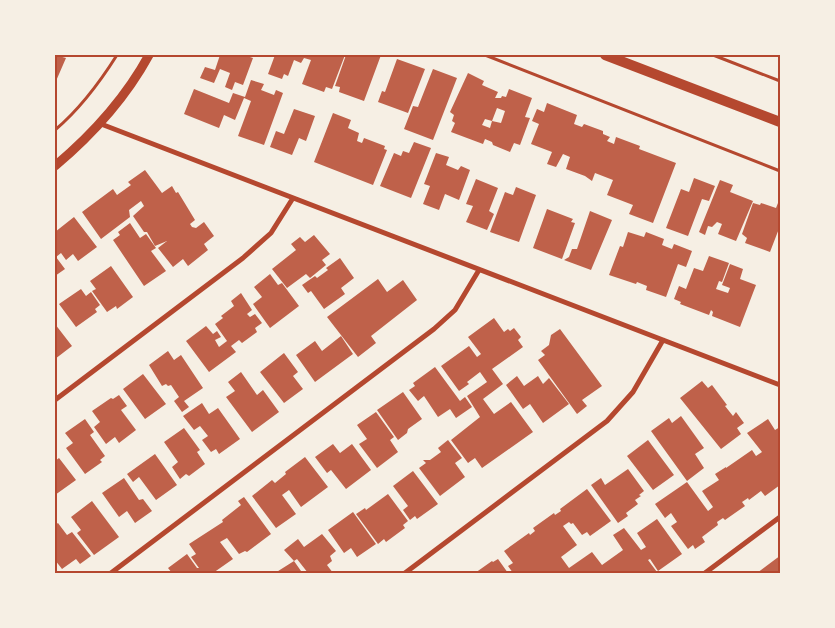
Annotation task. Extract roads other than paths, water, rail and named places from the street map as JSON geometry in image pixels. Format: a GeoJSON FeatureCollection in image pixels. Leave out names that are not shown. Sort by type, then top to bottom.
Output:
{"type":"FeatureCollection","features":[{"type":"Feature","properties":{"kind":"main road"},"geometry":{"type":"LineString","coordinates":[[605,55],[780,122]]}},
{"type":"Feature","properties":{"kind":"street"},"geometry":{"type":"LineString","coordinates":[[55,166],[101,124],[130,87],[149,55]]}},
{"type":"Feature","properties":{"kind":"street"},"geometry":{"type":"LineString","coordinates":[[101,124],[780,385]]}},
{"type":"Feature","properties":{"kind":"street"},"geometry":{"type":"LineString","coordinates":[[55,400],[243,258],[271,233],[293,198]]}},
{"type":"Feature","properties":{"kind":"street"},"geometry":{"type":"LineString","coordinates":[[111,573],[434,329],[455,310],[480,270]]}},
{"type":"Feature","properties":{"kind":"street"},"geometry":{"type":"LineString","coordinates":[[405,573],[607,421],[633,392],[663,340]]}},
{"type":"Feature","properties":{"kind":"street"},"geometry":{"type":"LineString","coordinates":[[705,573],[780,517]]}}]}
